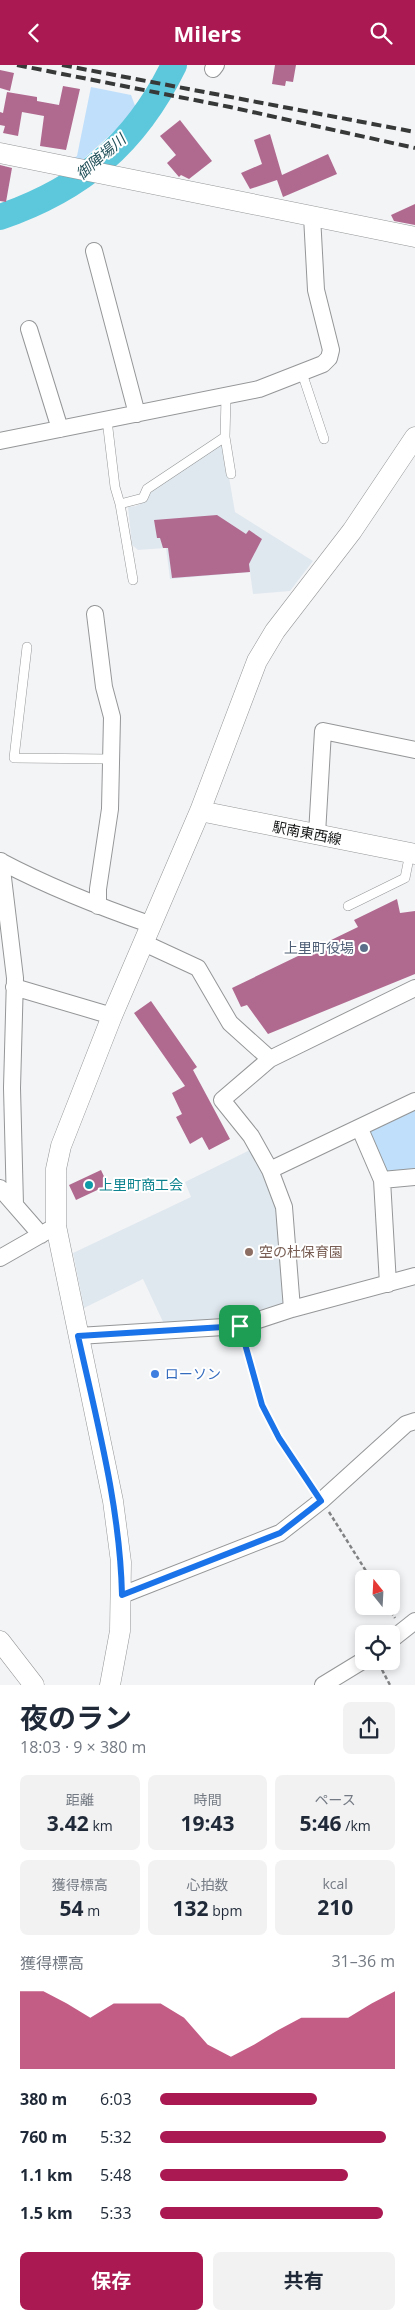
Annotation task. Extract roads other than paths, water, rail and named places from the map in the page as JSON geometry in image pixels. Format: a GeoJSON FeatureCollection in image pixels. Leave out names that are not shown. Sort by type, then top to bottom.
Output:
{"type":"FeatureCollection","features":[{"type":"Feature","properties":{"kind":"street"},"geometry":{"type":"LineString","coordinates":[[0,153],[415,237]]}},
{"type":"Feature","properties":{"kind":"street"},"geometry":{"type":"LineString","coordinates":[[0,441],[226,397],[259,389],[323,364],[329,358],[331,350],[316,290],[312,216]]}},
{"type":"Feature","properties":{"kind":"street"},"geometry":{"type":"LineString","coordinates":[[94,251],[137,414]]}},
{"type":"Feature","properties":{"kind":"street"},"geometry":{"type":"LineString","coordinates":[[29,329],[60,429]]}},
{"type":"Feature","properties":{"kind":"street"},"geometry":{"type":"LineString","coordinates":[[110,1685],[120,1631],[121,1562],[113,1501],[78,1336],[48,1231],[61,1146],[112,1016],[200,811],[262,653],[275,631],[352,531],[412,448]]}},
{"type":"Feature","properties":{"kind":"street"},"geometry":{"type":"LineString","coordinates":[[95,614],[104,687],[112,717],[110,809],[98,889],[98,906]]}},
{"type":"Feature","properties":{"kind":"street"},"geometry":{"type":"LineString","coordinates":[[317,834],[323,731],[415,749]]}},
{"type":"Feature","properties":{"kind":"street","name":"駅南東西線"},"geometry":{"type":"LineString","coordinates":[[200,811],[413,854]]}},
{"type":"Feature","properties":{"kind":"street"},"geometry":{"type":"LineString","coordinates":[[1,861],[31,877],[98,906],[148,934],[198,968],[230,1023],[270,1059]]}},
{"type":"Feature","properties":{"kind":"street"},"geometry":{"type":"LineString","coordinates":[[1,861],[14,987],[12,1088],[14,1205]]}},
{"type":"Feature","properties":{"kind":"street"},"geometry":{"type":"LineString","coordinates":[[14,987],[112,1016]]}},
{"type":"Feature","properties":{"kind":"street"},"geometry":{"type":"LineString","coordinates":[[292,1309],[284,1207],[270,1170],[251,1136],[222,1100],[270,1059],[415,988]]}},
{"type":"Feature","properties":{"kind":"street"},"geometry":{"type":"LineString","coordinates":[[270,1170],[360,1129],[415,1101]]}},
{"type":"Feature","properties":{"kind":"street"},"geometry":{"type":"LineString","coordinates":[[360,1129],[382,1180],[388,1285]]}},
{"type":"Feature","properties":{"kind":"street"},"geometry":{"type":"LineString","coordinates":[[382,1180],[415,1177]]}},
{"type":"Feature","properties":{"kind":"street"},"geometry":{"type":"LineString","coordinates":[[0,1188],[14,1205],[48,1231]]}},
{"type":"Feature","properties":{"kind":"street"},"geometry":{"type":"LineString","coordinates":[[0,1259],[48,1231]]}},
{"type":"Feature","properties":{"kind":"street"},"geometry":{"type":"LineString","coordinates":[[78,1336],[240,1326],[292,1309],[388,1285],[415,1276]]}},
{"type":"Feature","properties":{"kind":"street"},"geometry":{"type":"LineString","coordinates":[[122,1595],[280,1533],[321,1501],[406,1425],[415,1421]]}},
{"type":"Feature","properties":{"kind":"street"},"geometry":{"type":"LineString","coordinates":[[400,1633],[415,1621]]}},
{"type":"Feature","properties":{"kind":"street"},"geometry":{"type":"LineString","coordinates":[[0,1641],[34,1685]]}},
{"type":"Feature","properties":{"kind":"street"},"geometry":{"type":"LineString","coordinates":[[322,1685],[355,1665]]}},
{"type":"Feature","properties":{"kind":"lane"},"geometry":{"type":"LineString","coordinates":[[302,373],[324,439]]}},
{"type":"Feature","properties":{"kind":"lane"},"geometry":{"type":"LineString","coordinates":[[226,397],[226,437],[231,474]]}},
{"type":"Feature","properties":{"kind":"lane"},"geometry":{"type":"LineString","coordinates":[[107,420],[115,487],[120,504],[133,580]]}},
{"type":"Feature","properties":{"kind":"lane"},"geometry":{"type":"LineString","coordinates":[[120,504],[143,498],[147,489],[226,437]]}},
{"type":"Feature","properties":{"kind":"lane"},"geometry":{"type":"LineString","coordinates":[[27,647],[14,757],[111,759]]}},
{"type":"Feature","properties":{"kind":"lane"},"geometry":{"type":"LineString","coordinates":[[348,906],[405,878],[413,854]]}},
{"type":"Feature","properties":{"kind":"waterway","name":"御陣場川"},"geometry":{"type":"LineString","coordinates":[[0,217],[29,206],[56,192],[81,177],[103,160],[124,140],[142,118],[159,93],[174,65]]}},
{"type":"Feature","properties":{"kind":"railway"},"geometry":{"type":"LineString","coordinates":[[17,65],[230,107],[415,148]]}},
{"type":"Feature","properties":{"kind":"railway"},"geometry":{"type":"LineString","coordinates":[[62,65],[415,132]]}},
{"type":"Feature","properties":{"kind":"place","name":"上里町役場"},"geometry":{"type":"Point","coordinates":[364,948]}},
{"type":"Feature","properties":{"kind":"place","name":"上里町商工会"},"geometry":{"type":"Point","coordinates":[89,1185]}},
{"type":"Feature","properties":{"kind":"place","name":"空の杜保育園"},"geometry":{"type":"Point","coordinates":[249,1252]}},
{"type":"Feature","properties":{"kind":"place","name":"ローソン"},"geometry":{"type":"Point","coordinates":[155,1374]}}]}
